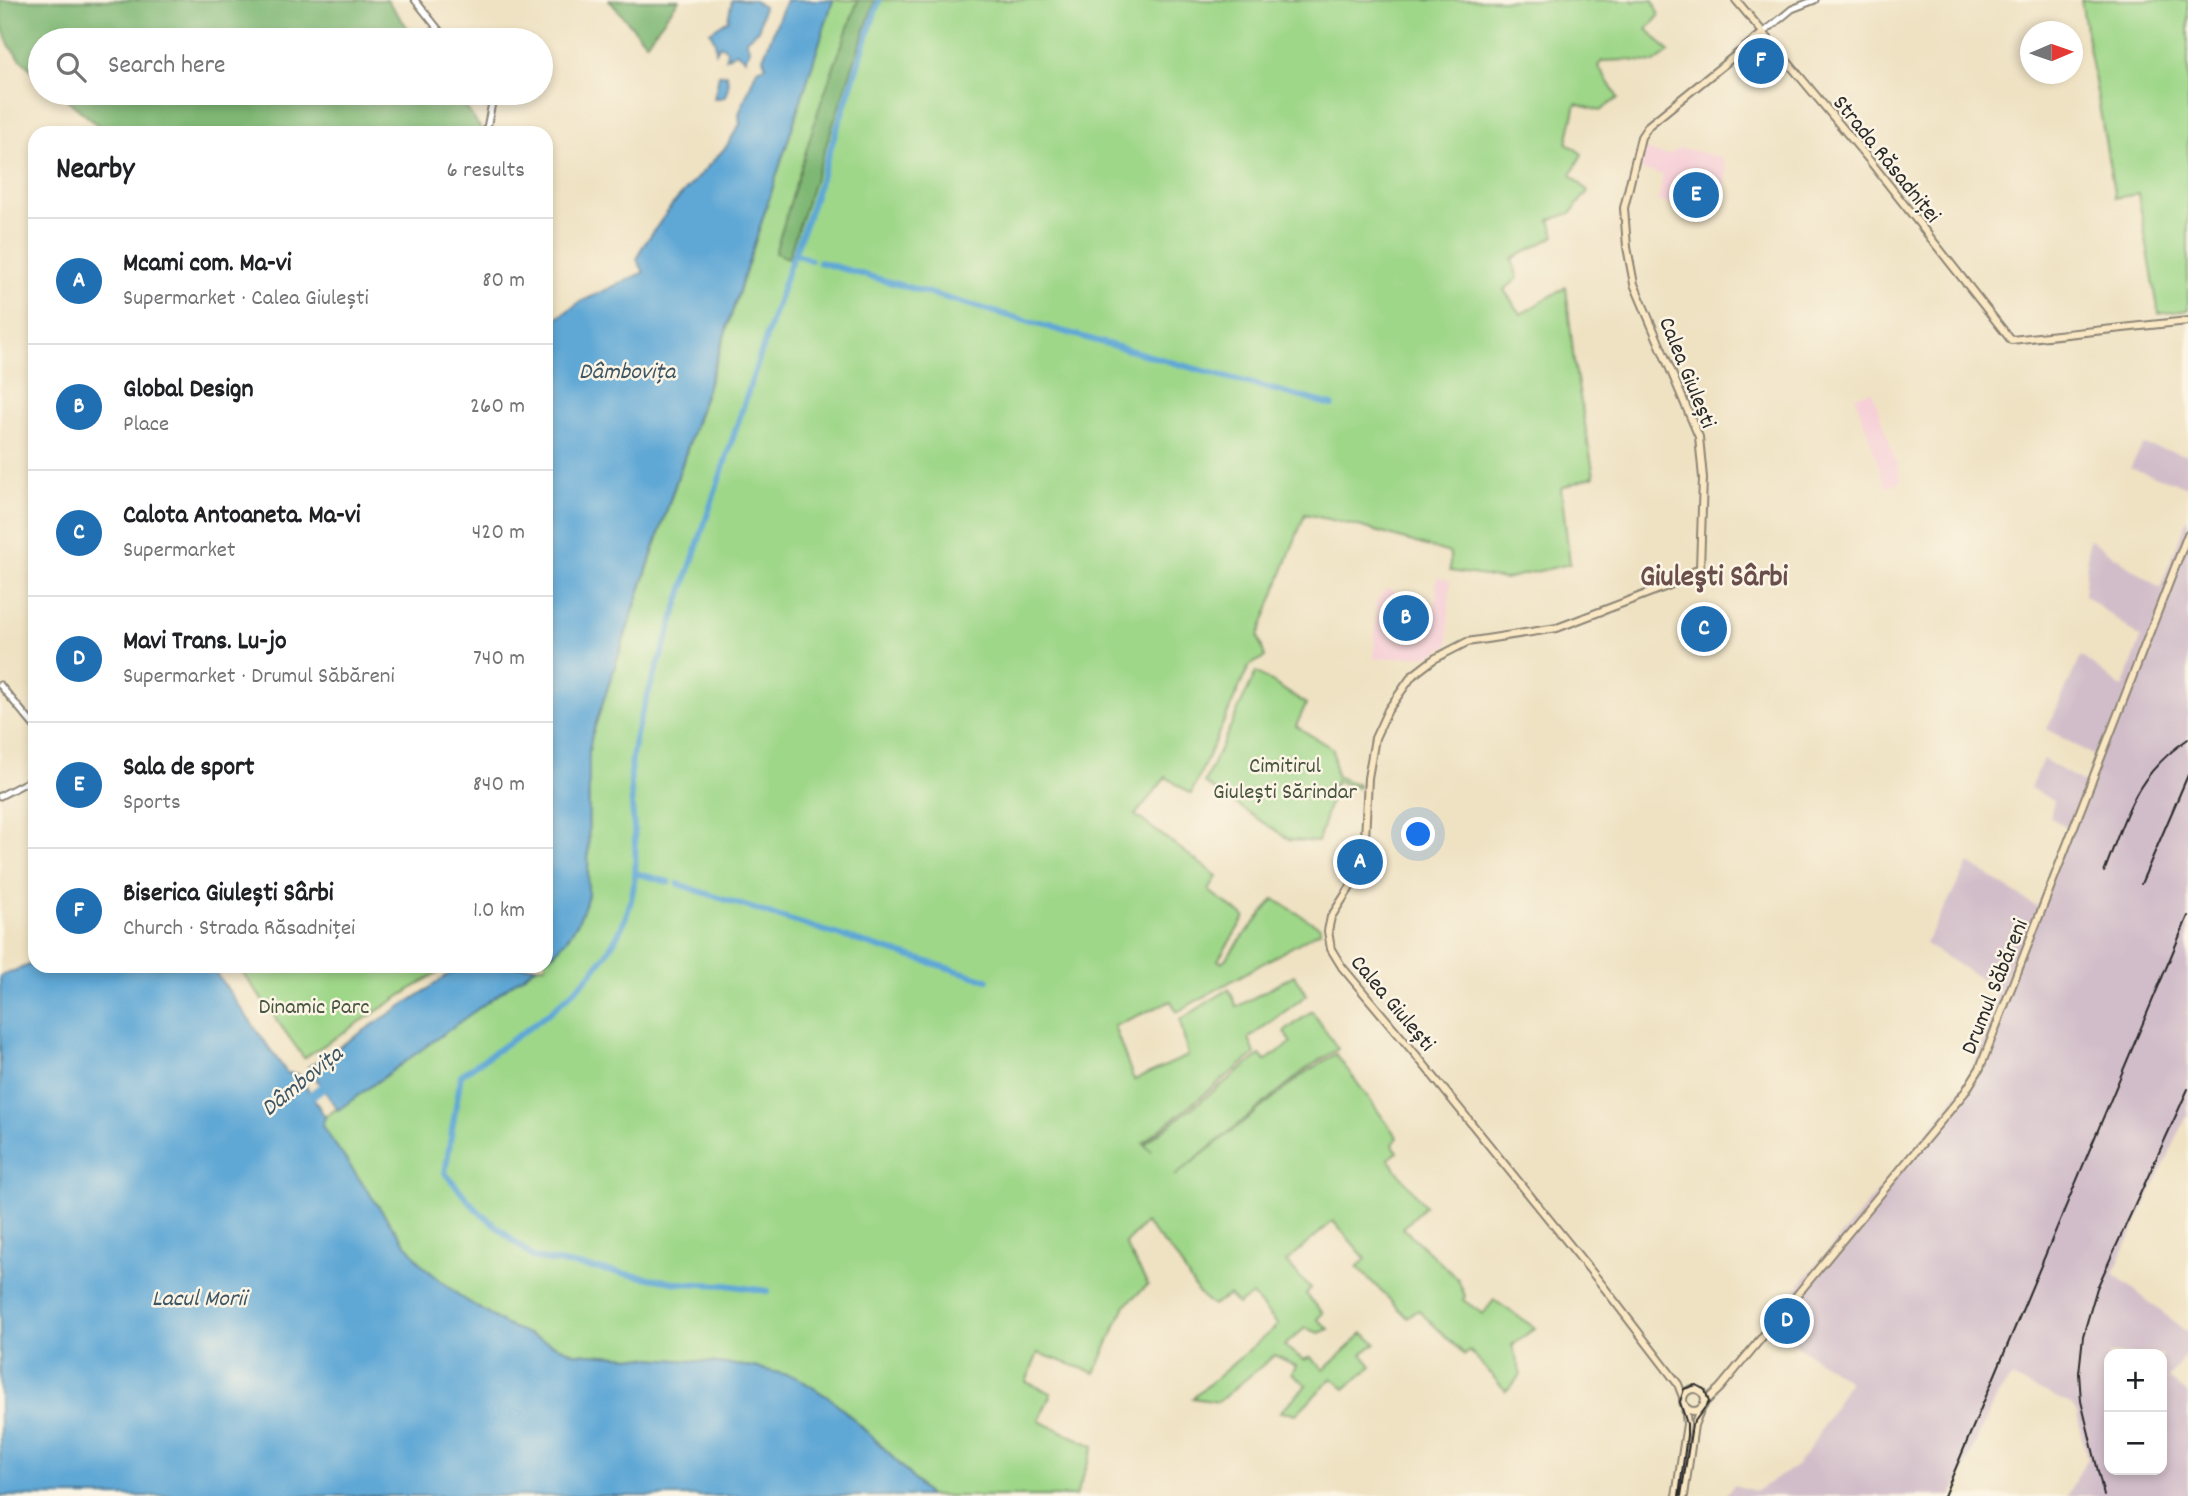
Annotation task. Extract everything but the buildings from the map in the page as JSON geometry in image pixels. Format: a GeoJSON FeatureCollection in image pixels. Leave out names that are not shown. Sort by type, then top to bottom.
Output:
{"type":"FeatureCollection","features":[{"type":"Feature","properties":{"kind":"main road","name":"Strada Răsadniței"},"geometry":{"type":"LineString","coordinates":[[1736,0],[1866,156],[2011,340],[2188,321]]}},
{"type":"Feature","properties":{"kind":"main road","name":"Calea Giulești"},"geometry":{"type":"LineString","coordinates":[[1684,1397],[1678,1384],[1603,1286],[1342,967],[1331,949],[1328,931],[1331,917],[1358,875],[1364,859],[1368,778],[1375,738],[1388,710],[1412,676],[1434,659],[1466,642],[1557,628],[1670,585],[1700,568],[1703,478],[1699,437],[1634,284],[1627,247],[1624,208],[1641,137],[1649,125],[1763,33]]}},
{"type":"Feature","properties":{"kind":"main road","name":"Drumul Săbăreni"},"geometry":{"type":"LineString","coordinates":[[1703,1406],[1920,1146],[1965,1091],[1980,1068],[2188,534]]}},
{"type":"Feature","properties":{"kind":"main road"},"geometry":{"type":"LineString","coordinates":[[1678,1384],[1704,1395],[1703,1406],[1694,1425],[1684,1496]]}},
{"type":"Feature","properties":{"kind":"main road"},"geometry":{"type":"LineString","coordinates":[[1676,1496],[1687,1424],[1684,1397],[1696,1390],[1720,1388]]}},
{"type":"Feature","properties":{"kind":"main road"},"geometry":{"type":"LineString","coordinates":[[1685,1406],[1693,1410],[1703,1406]]}},
{"type":"Feature","properties":{"kind":"street"},"geometry":{"type":"LineString","coordinates":[[415,0],[437,28]]}},
{"type":"Feature","properties":{"kind":"street","name":"Calea Giulești"},"geometry":{"type":"LineString","coordinates":[[1763,33],[1792,9],[1815,0]]}},
{"type":"Feature","properties":{"kind":"street"},"geometry":{"type":"LineString","coordinates":[[488,126],[491,105]]}},
{"type":"Feature","properties":{"kind":"street"},"geometry":{"type":"LineString","coordinates":[[0,685],[28,719]]}},
{"type":"Feature","properties":{"kind":"street"},"geometry":{"type":"LineString","coordinates":[[0,796],[28,782]]}},
{"type":"Feature","properties":{"kind":"shaded area"},"geometry":{"type":"Polygon","coordinates":[[[1681,148],[1721,157],[1727,171],[1724,194],[1722,197],[1713,195],[1709,212],[1658,202],[1663,175],[1638,169],[1642,149],[1667,155],[1681,148]]]}},
{"type":"Feature","properties":{"kind":"shaded area"},"geometry":{"type":"Polygon","coordinates":[[[1872,391],[1902,481],[1886,487],[1855,396],[1872,391]]]}},
{"type":"Feature","properties":{"kind":"shaded area"},"geometry":{"type":"Polygon","coordinates":[[[2143,445],[2188,455],[2188,487],[2130,468],[2143,445]]]}},
{"type":"Feature","properties":{"kind":"shaded area"},"geometry":{"type":"Polygon","coordinates":[[[2188,517],[2188,1114],[2113,1273],[2188,1333],[2188,1352],[2168,1378],[2188,1394],[2188,1496],[2067,1496],[2087,1458],[2077,1413],[2071,1404],[2011,1378],[1995,1399],[1952,1496],[1724,1496],[1734,1485],[1756,1491],[1796,1466],[1809,1450],[1849,1381],[1766,1325],[1929,1131],[1965,1083],[1981,1048],[1997,989],[1925,944],[1969,863],[2037,907],[2068,829],[2050,817],[2054,801],[2030,788],[2043,759],[2085,784],[2094,756],[2047,729],[2081,656],[2123,688],[2141,638],[2084,595],[2089,538],[2160,588],[2188,517]]]}},
{"type":"Feature","properties":{"kind":"shaded area"},"geometry":{"type":"Polygon","coordinates":[[[1437,577],[1450,580],[1448,645],[1430,655],[1374,659],[1376,602],[1387,588],[1435,611],[1437,577]]]}},
{"type":"Feature","properties":{"kind":"green space"},"geometry":{"type":"Polygon","coordinates":[[[0,0],[387,0],[408,28],[28,28],[28,66],[9,44],[2,26],[0,0]]]}},
{"type":"Feature","properties":{"kind":"green space"},"geometry":{"type":"Polygon","coordinates":[[[609,0],[679,0],[646,43],[609,0]]]}},
{"type":"Feature","properties":{"kind":"green space"},"geometry":{"type":"Polygon","coordinates":[[[833,0],[1653,0],[1659,16],[1647,29],[1669,52],[1654,63],[1602,61],[1598,66],[1618,98],[1600,111],[1576,104],[1567,143],[1582,154],[1571,175],[1588,191],[1571,213],[1550,220],[1555,236],[1512,259],[1518,278],[1504,290],[1521,314],[1566,287],[1574,362],[1594,476],[1561,488],[1570,564],[1504,579],[1450,571],[1450,553],[1362,527],[1305,514],[1258,636],[1265,657],[1249,666],[1191,794],[1166,777],[1135,815],[1217,876],[1209,891],[1245,917],[1218,960],[1222,963],[1274,899],[1320,927],[1320,931],[1177,1012],[1171,1001],[1114,1026],[1134,1080],[1188,1056],[1180,1020],[1229,989],[1237,1007],[1294,975],[1307,995],[1249,1038],[1255,1054],[1143,1143],[1152,1152],[1145,1144],[1260,1055],[1265,1061],[1291,1043],[1284,1032],[1312,1011],[1338,1049],[1306,1069],[1175,1176],[1306,1072],[1336,1054],[1397,1137],[1393,1145],[1398,1152],[1388,1159],[1425,1206],[1403,1228],[1458,1279],[1465,1296],[1463,1300],[1483,1314],[1494,1300],[1535,1328],[1512,1345],[1521,1375],[1506,1391],[1470,1351],[1465,1355],[1418,1310],[1408,1318],[1357,1267],[1366,1259],[1333,1221],[1286,1262],[1311,1289],[1306,1294],[1323,1313],[1317,1319],[1329,1329],[1319,1333],[1305,1328],[1284,1346],[1304,1360],[1310,1357],[1324,1370],[1363,1333],[1376,1343],[1362,1354],[1372,1366],[1345,1389],[1332,1378],[1296,1414],[1280,1412],[1307,1385],[1292,1373],[1296,1366],[1275,1355],[1218,1402],[1193,1398],[1278,1325],[1252,1295],[1238,1305],[1229,1295],[1213,1306],[1198,1293],[1176,1257],[1145,1223],[1125,1244],[1148,1285],[1125,1305],[1095,1373],[1038,1353],[1026,1382],[1051,1393],[1039,1421],[1094,1446],[1076,1496],[929,1496],[889,1453],[834,1401],[796,1377],[753,1367],[708,1362],[574,1353],[506,1325],[461,1297],[424,1267],[393,1227],[322,1126],[325,1117],[527,973],[553,973],[553,954],[588,895],[589,750],[592,735],[833,0]]]}},
{"type":"Feature","properties":{"kind":"green space"},"geometry":{"type":"Polygon","coordinates":[[[858,0],[875,0],[788,258],[775,253],[819,108],[858,0]]]}},
{"type":"Feature","properties":{"kind":"green space"},"geometry":{"type":"Polygon","coordinates":[[[2081,0],[2188,0],[2188,310],[2159,314],[2138,194],[2115,198],[2081,0]]]}},
{"type":"Feature","properties":{"kind":"green space"},"geometry":{"type":"Polygon","coordinates":[[[73,105],[464,105],[479,126],[99,126],[73,105]]]}},
{"type":"Feature","properties":{"kind":"green space","name":"Cimitirul Giulești Sărindar"},"geometry":{"type":"Polygon","coordinates":[[[1256,672],[1306,704],[1296,726],[1333,749],[1336,776],[1358,785],[1358,788],[1336,781],[1318,842],[1290,840],[1204,783],[1256,672]]]}},
{"type":"Feature","properties":{"kind":"green space","name":"Dinamic Parc"},"geometry":{"type":"Polygon","coordinates":[[[243,973],[436,973],[304,1058],[243,973]]]}},
{"type":"Feature","properties":{"kind":"water"},"geometry":{"type":"Polygon","coordinates":[[[732,0],[754,0],[763,7],[759,29],[746,40],[750,50],[745,59],[736,52],[726,58],[727,50],[720,45],[716,52],[715,41],[710,32],[728,20],[732,0]]]}},
{"type":"Feature","properties":{"kind":"water","name":"Dâmbovița"},"geometry":{"type":"Polygon","coordinates":[[[786,0],[833,0],[592,735],[589,750],[588,895],[577,923],[553,954],[553,321],[580,302],[644,272],[637,260],[641,249],[673,204],[726,147],[740,124],[739,114],[757,69],[766,66],[763,58],[786,0]]]}},
{"type":"Feature","properties":{"kind":"water"},"geometry":{"type":"Polygon","coordinates":[[[727,74],[728,87],[725,97],[714,99],[719,75],[727,74]]]}},
{"type":"Feature","properties":{"kind":"water","name":"Lacul Morii"},"geometry":{"type":"Polygon","coordinates":[[[28,966],[28,973],[216,973],[287,1073],[298,1074],[325,1117],[322,1126],[393,1227],[424,1267],[461,1297],[506,1325],[574,1353],[708,1362],[753,1367],[796,1377],[834,1401],[889,1453],[929,1496],[0,1496],[0,976],[28,966]]]}},
{"type":"Feature","properties":{"kind":"water","name":"Dâmbovița"},"geometry":{"type":"Polygon","coordinates":[[[450,973],[527,973],[338,1110],[308,1067],[450,973]]]}},
{"type":"Feature","properties":{"kind":"waterway"},"geometry":{"type":"LineString","coordinates":[[787,273],[879,0]]}},
{"type":"Feature","properties":{"kind":"waterway"},"geometry":{"type":"LineString","coordinates":[[794,254],[811,260]]}},
{"type":"Feature","properties":{"kind":"waterway"},"geometry":{"type":"LineString","coordinates":[[819,262],[1332,405]]}},
{"type":"Feature","properties":{"kind":"waterway"},"geometry":{"type":"LineString","coordinates":[[767,1291],[726,1285],[678,1283],[534,1258],[476,1209],[445,1173],[461,1075],[546,1015],[572,992],[596,967],[615,940],[629,909],[636,861],[631,768],[638,728],[786,277]]}},
{"type":"Feature","properties":{"kind":"waterway"},"geometry":{"type":"LineString","coordinates":[[635,873],[669,882]]}},
{"type":"Feature","properties":{"kind":"waterway"},"geometry":{"type":"LineString","coordinates":[[678,884],[987,980]]}},
{"type":"Feature","properties":{"kind":"waterway","name":"Dâmbovița"},"geometry":{"type":"LineString","coordinates":[[303,1102],[330,1082]]}},
{"type":"Feature","properties":{"kind":"tram line"},"geometry":{"type":"LineString","coordinates":[[1679,1496],[1687,1435],[1687,1424],[1680,1402],[1684,1389],[1696,1385],[1705,1390],[1709,1402],[1692,1425],[1681,1496]]}},
{"type":"Feature","properties":{"kind":"railway"},"geometry":{"type":"LineString","coordinates":[[2104,872],[2126,814],[2144,782],[2155,767],[2188,739]]}},
{"type":"Feature","properties":{"kind":"railway"},"geometry":{"type":"LineString","coordinates":[[2141,884],[2188,775]]}},
{"type":"Feature","properties":{"kind":"railway"},"geometry":{"type":"LineString","coordinates":[[1944,1496],[2188,916]]}},
{"type":"Feature","properties":{"kind":"railway"},"geometry":{"type":"LineString","coordinates":[[2104,1496],[2081,1401],[2079,1373],[2083,1336],[2097,1288],[2188,1089]]}},
{"type":"Feature","properties":{"kind":"place","name":"Biserica Giulești Sârbi"},"geometry":{"type":"Point","coordinates":[1761,61]}},
{"type":"Feature","properties":{"kind":"place","name":"Sala de sport"},"geometry":{"type":"Point","coordinates":[1696,195]}},
{"type":"Feature","properties":{"kind":"place","name":"Global Design"},"geometry":{"type":"Point","coordinates":[1406,618]}},
{"type":"Feature","properties":{"kind":"place","name":"Calota Antoaneta. Ma-vi"},"geometry":{"type":"Point","coordinates":[1704,629]}},
{"type":"Feature","properties":{"kind":"place","name":"Mcami com. Ma-vi"},"geometry":{"type":"Point","coordinates":[1360,862]}},
{"type":"Feature","properties":{"kind":"place","name":"Mavi Trans. Lu-jo"},"geometry":{"type":"Point","coordinates":[1787,1321]}},
{"type":"Feature","properties":{"kind":"district","name":"Giuleşti Sârbi"},"geometry":{"type":"Point","coordinates":[1714,575]}}]}
